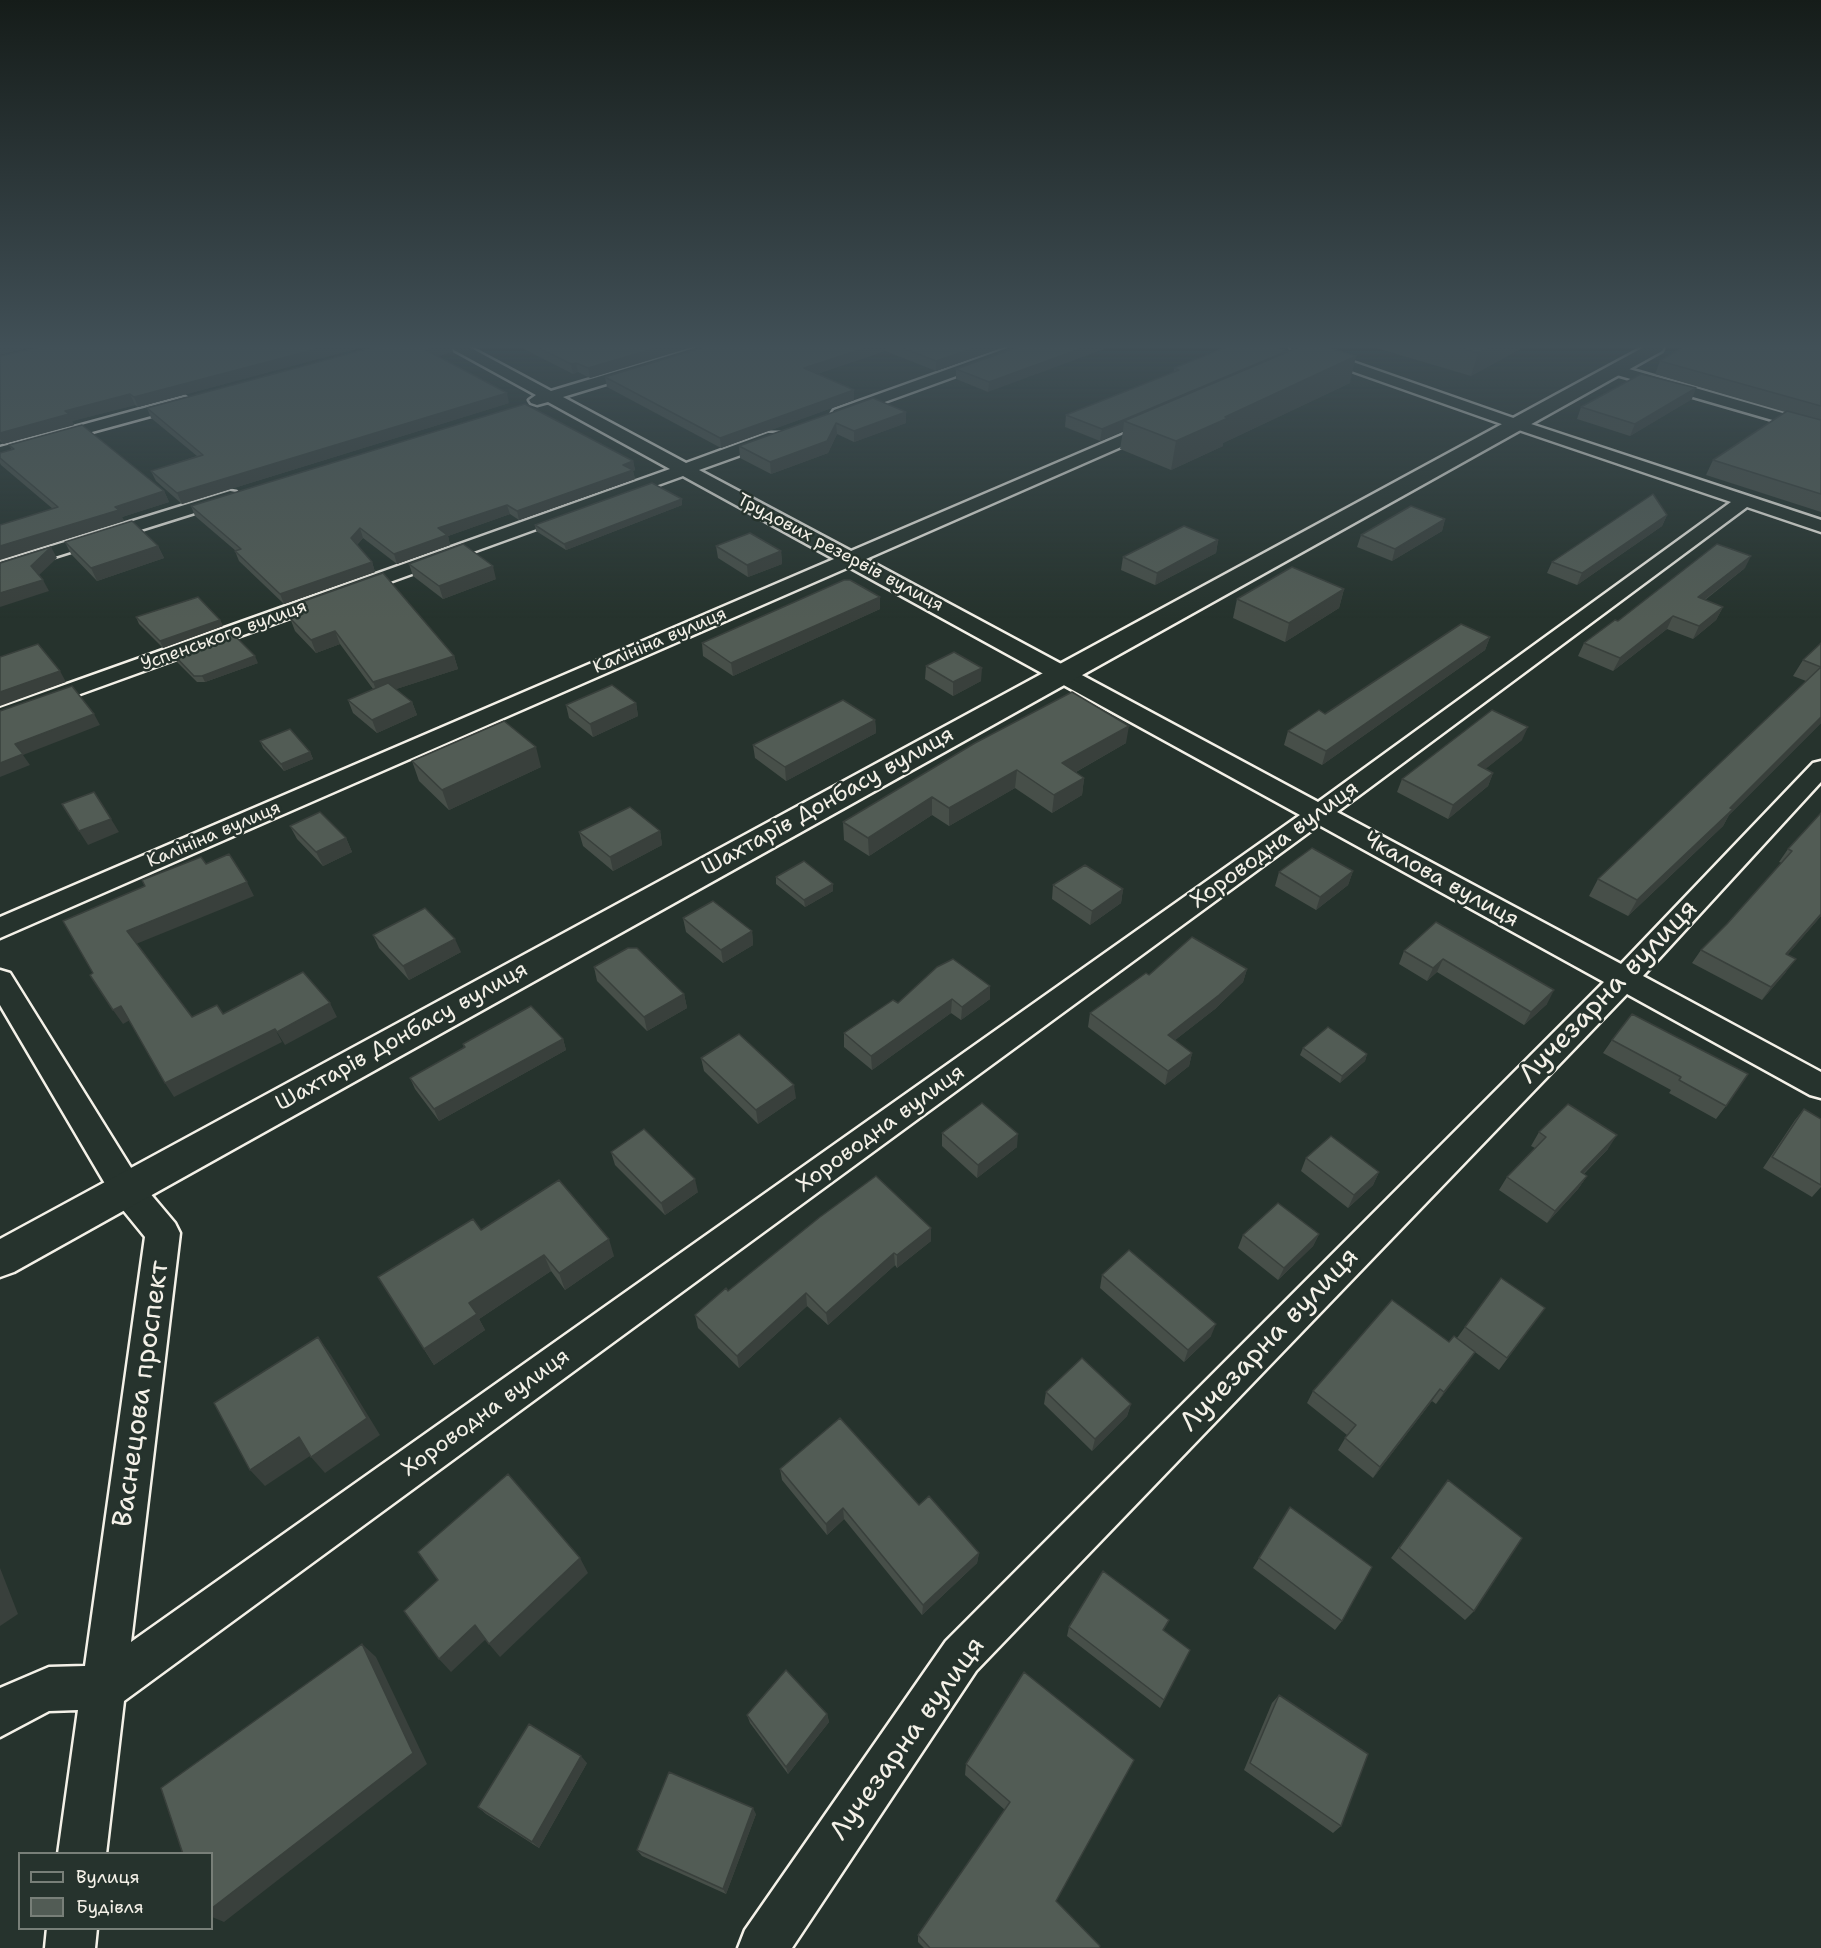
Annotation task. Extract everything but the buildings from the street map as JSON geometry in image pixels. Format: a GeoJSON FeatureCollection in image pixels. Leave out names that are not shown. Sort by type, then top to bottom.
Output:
{"type":"FeatureCollection","features":[{"type":"Feature","properties":{"kind":"street"},"geometry":{"type":"LineString","coordinates":[[0,452],[52,438]]}},
{"type":"Feature","properties":{"kind":"street","name":"Трудових резервів вулиця"},"geometry":{"type":"LineString","coordinates":[[625,438],[1062,673]]}},
{"type":"Feature","properties":{"kind":"street","name":"Успенського вулиця"},"geometry":{"type":"LineString","coordinates":[[0,716],[771,438]]}},
{"type":"Feature","properties":{"kind":"street","name":"Калініна вулиця"},"geometry":{"type":"LineString","coordinates":[[0,928],[1128,438]]}},
{"type":"Feature","properties":{"kind":"street","name":"Шахтарів Донбасу вулиця"},"geometry":{"type":"LineString","coordinates":[[0,1258],[1491,438]]}},
{"type":"Feature","properties":{"kind":"street"},"geometry":{"type":"LineString","coordinates":[[1558,438],[1821,526]]}},
{"type":"Feature","properties":{"kind":"street"},"geometry":{"type":"LineString","coordinates":[[0,568],[251,490]]}},
{"type":"Feature","properties":{"kind":"street","name":"Хороводна вулиця"},"geometry":{"type":"LineString","coordinates":[[103,1689],[1319,813],[1745,500]]}},
{"type":"Feature","properties":{"kind":"street","name":"Чкалова вулиця"},"geometry":{"type":"LineString","coordinates":[[1062,673],[1821,1086]]}},
{"type":"Feature","properties":{"kind":"street","name":"Лучезарна вулиця"},"geometry":{"type":"LineString","coordinates":[[763,1948],[961,1656],[1624,979],[1821,768]]}},
{"type":"Feature","properties":{"kind":"street","name":"Васнецова проспект"},"geometry":{"type":"LineString","coordinates":[[0,980],[126,1189],[163,1233],[82,1852]]}},
{"type":"Feature","properties":{"kind":"street"},"geometry":{"type":"LineString","coordinates":[[0,1714],[23,1699],[49,1689],[71,1687],[103,1689]]}},
{"type":"Feature","properties":{"kind":"street"},"geometry":{"type":"LineString","coordinates":[[70,1948],[72,1930]]}}]}
